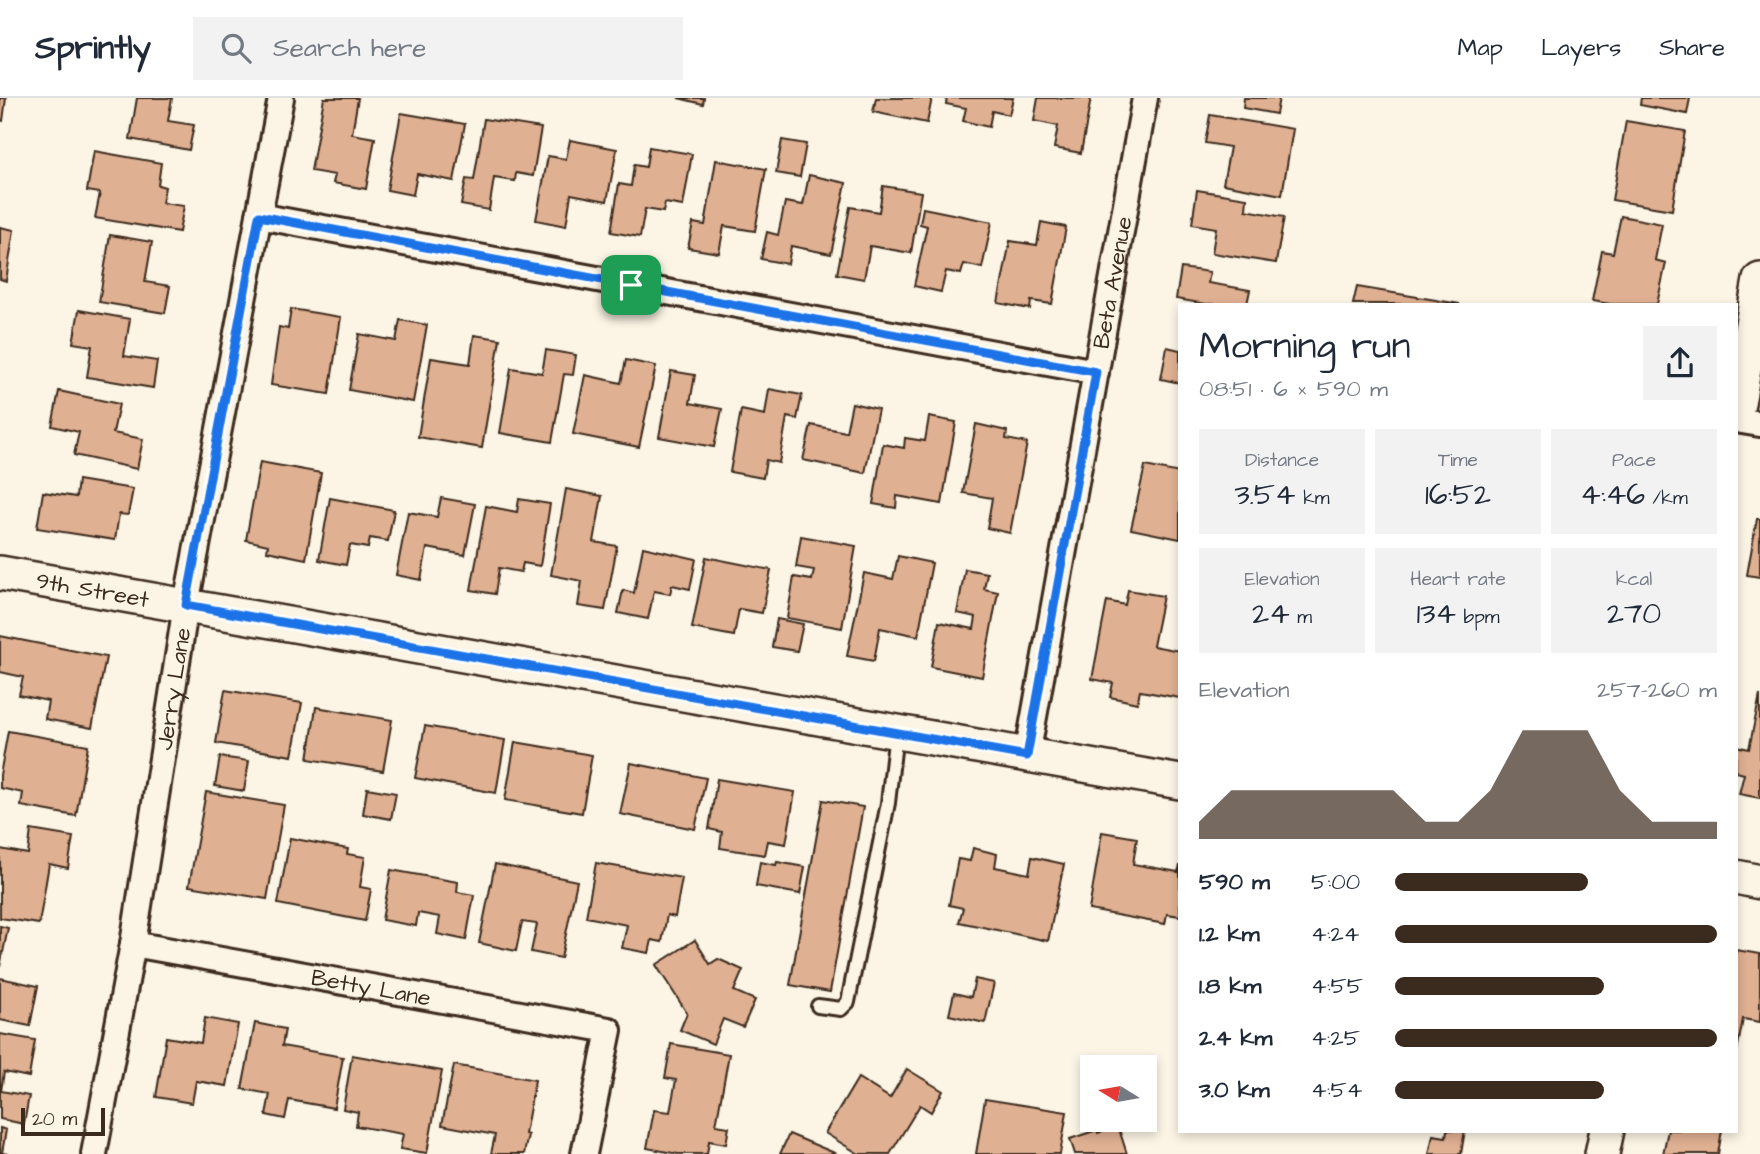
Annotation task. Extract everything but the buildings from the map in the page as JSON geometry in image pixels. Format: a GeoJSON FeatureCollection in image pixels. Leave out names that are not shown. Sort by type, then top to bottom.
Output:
{"type":"FeatureCollection","features":[{"type":"Feature","properties":{"kind":"street","name":"Jerry Lane"},"geometry":{"type":"LineString","coordinates":[[94,1154],[134,944],[186,605],[281,98]]}},
{"type":"Feature","properties":{"kind":"street","name":"Beta Avenue"},"geometry":{"type":"LineString","coordinates":[[1027,756],[1145,98]]}},
{"type":"Feature","properties":{"kind":"street"},"geometry":{"type":"LineString","coordinates":[[259,216],[1096,372]]}},
{"type":"Feature","properties":{"kind":"street"},"geometry":{"type":"LineString","coordinates":[[1738,393],[1760,280]]}},
{"type":"Feature","properties":{"kind":"street"},"geometry":{"type":"LineString","coordinates":[[1738,420],[1760,424]]}},
{"type":"Feature","properties":{"kind":"street","name":"9th Street"},"geometry":{"type":"LineString","coordinates":[[0,573],[1178,782]]}},
{"type":"Feature","properties":{"kind":"street"},"geometry":{"type":"LineString","coordinates":[[1738,877],[1760,882]]}},
{"type":"Feature","properties":{"kind":"street","name":"Betty Lane"},"geometry":{"type":"LineString","coordinates":[[134,944],[609,1030],[584,1154]]}},
{"type":"Feature","properties":{"kind":"street"},"geometry":{"type":"LineString","coordinates":[[1602,1154],[1606,1133]]}},
{"type":"Feature","properties":{"kind":"lane"},"geometry":{"type":"LineString","coordinates":[[818,1006],[841,1009],[848,1002],[887,803],[896,732]]}},
{"type":"Feature","properties":{"kind":"route"},"geometry":{"type":"LineString","coordinates":[[259,216],[631,285],[1096,372],[1027,756],[186,605],[259,216]]}}]}
